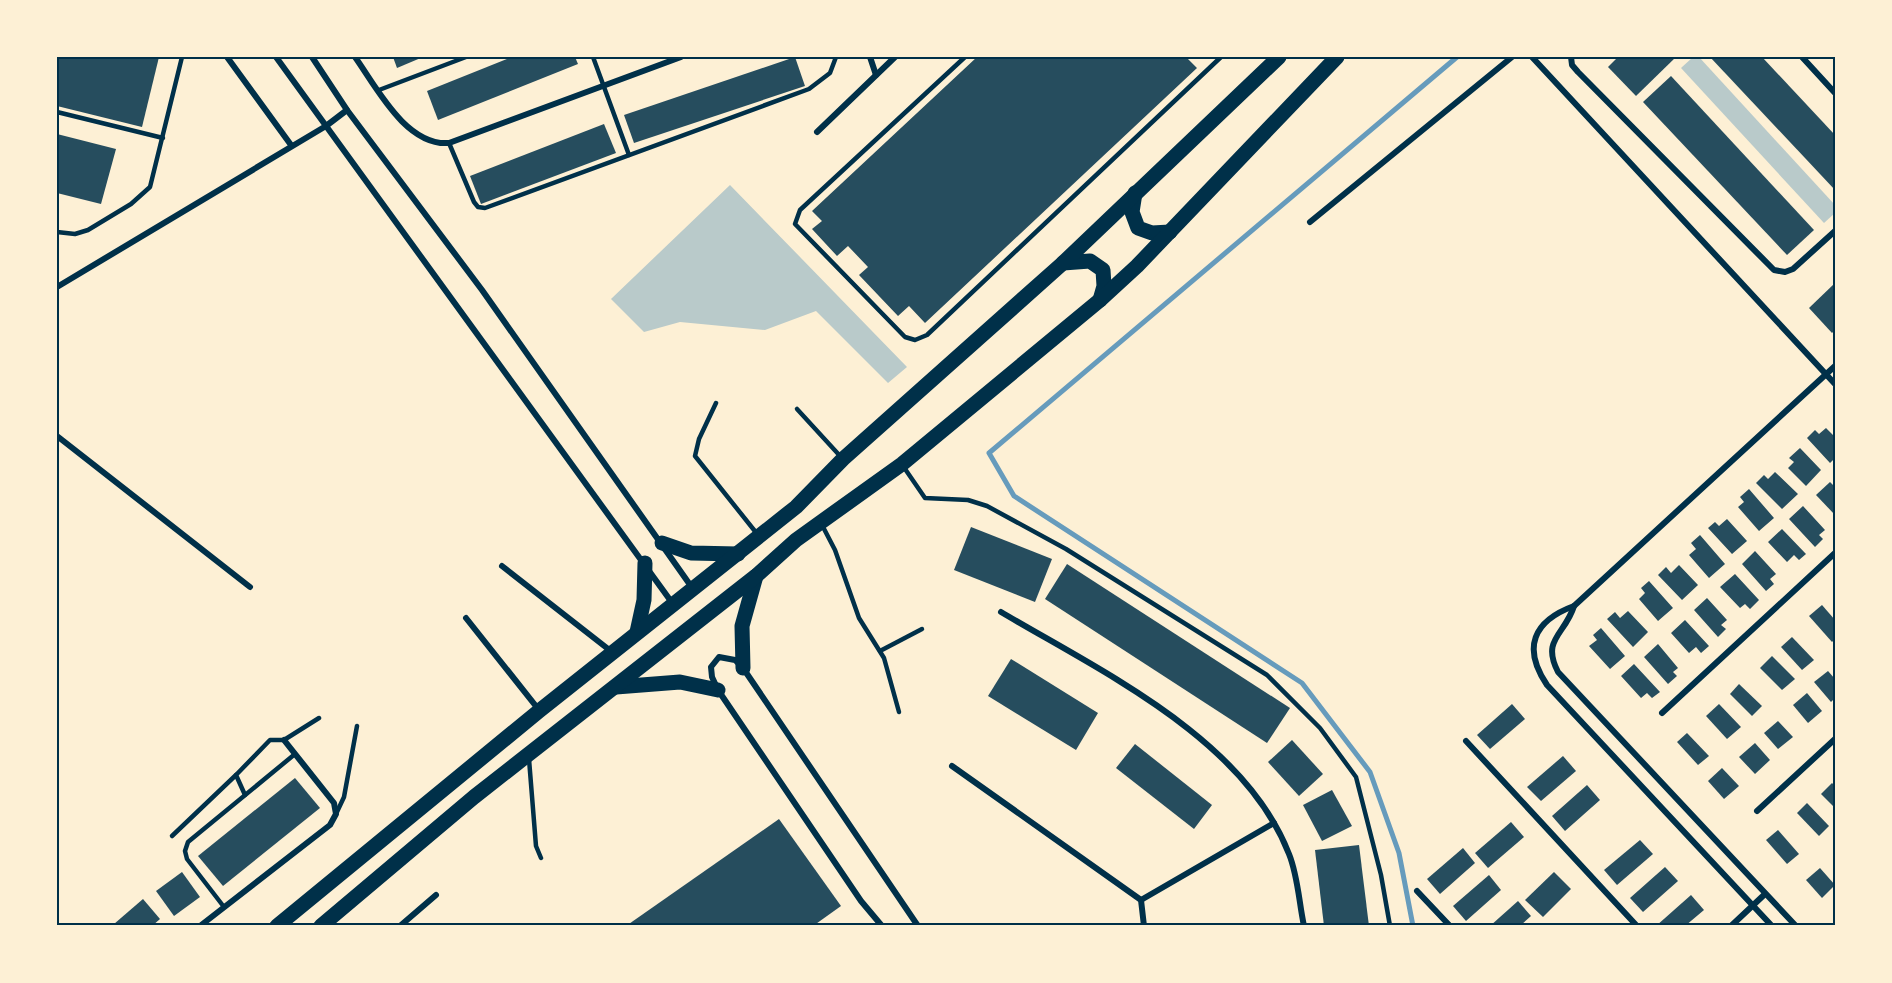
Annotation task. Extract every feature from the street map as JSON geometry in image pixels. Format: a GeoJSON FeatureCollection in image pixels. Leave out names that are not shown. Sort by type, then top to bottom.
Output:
{"type":"FeatureCollection","features":[{"type":"Feature","properties":{"kind":"main road"},"geometry":{"type":"LineString","coordinates":[[278,926],[539,711],[796,507],[843,459],[1063,263],[1279,57]]}},
{"type":"Feature","properties":{"kind":"main road"},"geometry":{"type":"LineString","coordinates":[[321,926],[474,797],[529,756],[821,522],[902,464],[1100,300],[1170,232],[1337,57]]}},
{"type":"Feature","properties":{"kind":"main road"},"geometry":{"type":"LineString","coordinates":[[1135,193],[1132,216],[1138,228],[1152,233],[1170,232]]}},
{"type":"Feature","properties":{"kind":"main road"},"geometry":{"type":"LineString","coordinates":[[1063,263],[1090,261],[1103,270],[1104,286],[1100,300]]}},
{"type":"Feature","properties":{"kind":"main road"},"geometry":{"type":"LineString","coordinates":[[662,543],[692,553],[738,554]]}},
{"type":"Feature","properties":{"kind":"main road"},"geometry":{"type":"LineString","coordinates":[[637,632],[645,591],[645,563]]}},
{"type":"Feature","properties":{"kind":"main road"},"geometry":{"type":"LineString","coordinates":[[743,668],[742,626],[756,576]]}},
{"type":"Feature","properties":{"kind":"main road"},"geometry":{"type":"LineString","coordinates":[[616,687],[680,682],[718,690]]}},
{"type":"Feature","properties":{"kind":"street"},"geometry":{"type":"LineString","coordinates":[[227,57],[291,145]]}},
{"type":"Feature","properties":{"kind":"street"},"geometry":{"type":"LineString","coordinates":[[276,57],[645,563],[673,605]]}},
{"type":"Feature","properties":{"kind":"street"},"geometry":{"type":"LineString","coordinates":[[312,57],[347,110],[482,290],[694,589]]}},
{"type":"Feature","properties":{"kind":"street"},"geometry":{"type":"LineString","coordinates":[[355,57],[412,133],[428,141],[449,143],[681,57]]}},
{"type":"Feature","properties":{"kind":"street"},"geometry":{"type":"LineString","coordinates":[[870,57],[876,75]]}},
{"type":"Feature","properties":{"kind":"street"},"geometry":{"type":"LineString","coordinates":[[817,132],[895,57]]}},
{"type":"Feature","properties":{"kind":"street"},"geometry":{"type":"LineString","coordinates":[[1310,222],[1512,57]]}},
{"type":"Feature","properties":{"kind":"street"},"geometry":{"type":"LineString","coordinates":[[1532,57],[1835,384]]}},
{"type":"Feature","properties":{"kind":"street"},"geometry":{"type":"LineString","coordinates":[[1571,57],[1572,65],[1578,72],[1774,270],[1785,272],[1794,269],[1835,231]]}},
{"type":"Feature","properties":{"kind":"street"},"geometry":{"type":"LineString","coordinates":[[1802,57],[1835,93]]}},
{"type":"Feature","properties":{"kind":"street"},"geometry":{"type":"LineString","coordinates":[[57,287],[326,126],[347,110]]}},
{"type":"Feature","properties":{"kind":"street"},"geometry":{"type":"LineString","coordinates":[[1772,926],[1555,693],[1537,670],[1533,659],[1534,641],[1539,630],[1557,612],[1574,606],[1835,366]]}},
{"type":"Feature","properties":{"kind":"street"},"geometry":{"type":"LineString","coordinates":[[57,436],[250,587]]}},
{"type":"Feature","properties":{"kind":"street"},"geometry":{"type":"LineString","coordinates":[[1662,713],[1835,553]]}},
{"type":"Feature","properties":{"kind":"street"},"geometry":{"type":"LineString","coordinates":[[502,566],[612,652]]}},
{"type":"Feature","properties":{"kind":"street"},"geometry":{"type":"LineString","coordinates":[[1574,606],[1570,620],[1555,637],[1551,646],[1552,660],[1558,672],[1796,926]]}},
{"type":"Feature","properties":{"kind":"street"},"geometry":{"type":"LineString","coordinates":[[1001,612],[1114,679],[1196,734],[1253,793],[1274,823],[1290,856],[1304,926]]}},
{"type":"Feature","properties":{"kind":"street"},"geometry":{"type":"LineString","coordinates":[[466,618],[539,711]]}},
{"type":"Feature","properties":{"kind":"street"},"geometry":{"type":"LineString","coordinates":[[882,926],[861,901],[718,690],[712,677],[714,661],[719,657],[729,657],[743,668],[918,926]]}},
{"type":"Feature","properties":{"kind":"street"},"geometry":{"type":"LineString","coordinates":[[1757,811],[1835,739]]}},
{"type":"Feature","properties":{"kind":"street"},"geometry":{"type":"LineString","coordinates":[[200,926],[330,825],[336,814],[334,803],[284,740]]}},
{"type":"Feature","properties":{"kind":"street"},"geometry":{"type":"LineString","coordinates":[[1466,741],[1637,926]]}},
{"type":"Feature","properties":{"kind":"street"},"geometry":{"type":"LineString","coordinates":[[952,766],[1141,900],[1144,926]]}},
{"type":"Feature","properties":{"kind":"street"},"geometry":{"type":"LineString","coordinates":[[1141,900],[1274,823]]}},
{"type":"Feature","properties":{"kind":"street"},"geometry":{"type":"LineString","coordinates":[[1417,891],[1450,926]]}},
{"type":"Feature","properties":{"kind":"street"},"geometry":{"type":"LineString","coordinates":[[1731,926],[1765,894]]}},
{"type":"Feature","properties":{"kind":"street"},"geometry":{"type":"LineString","coordinates":[[400,926],[436,895]]}},
{"type":"Feature","properties":{"kind":"lane"},"geometry":{"type":"LineString","coordinates":[[57,232],[75,234],[88,230],[143,195],[150,187],[164,138],[182,57]]}},
{"type":"Feature","properties":{"kind":"lane"},"geometry":{"type":"LineString","coordinates":[[379,90],[466,57]]}},
{"type":"Feature","properties":{"kind":"lane"},"geometry":{"type":"LineString","coordinates":[[593,57],[629,155]]}},
{"type":"Feature","properties":{"kind":"lane"},"geometry":{"type":"LineString","coordinates":[[449,143],[474,202],[478,207],[485,208],[814,87],[830,74],[836,57]]}},
{"type":"Feature","properties":{"kind":"lane"},"geometry":{"type":"LineString","coordinates":[[965,57],[800,210],[795,224],[905,337],[915,340],[927,335],[976,291],[1221,57]]}},
{"type":"Feature","properties":{"kind":"lane"},"geometry":{"type":"LineString","coordinates":[[57,112],[164,138]]}},
{"type":"Feature","properties":{"kind":"lane"},"geometry":{"type":"LineString","coordinates":[[716,403],[699,439],[695,456],[759,537]]}},
{"type":"Feature","properties":{"kind":"lane"},"geometry":{"type":"LineString","coordinates":[[798,409],[843,459]]}},
{"type":"Feature","properties":{"kind":"lane"},"geometry":{"type":"LineString","coordinates":[[902,464],[925,498],[968,500],[987,506],[1066,549],[1267,675],[1320,728],[1356,777],[1381,875],[1390,926]]}},
{"type":"Feature","properties":{"kind":"lane"},"geometry":{"type":"LineString","coordinates":[[821,522],[835,550],[859,618],[880,651],[899,712]]}},
{"type":"Feature","properties":{"kind":"lane"},"geometry":{"type":"LineString","coordinates":[[880,651],[922,629]]}},
{"type":"Feature","properties":{"kind":"lane"},"geometry":{"type":"LineString","coordinates":[[172,836],[270,740],[284,740],[319,718]]}},
{"type":"Feature","properties":{"kind":"lane"},"geometry":{"type":"LineString","coordinates":[[336,814],[344,797],[357,726]]}},
{"type":"Feature","properties":{"kind":"lane"},"geometry":{"type":"LineString","coordinates":[[224,907],[187,859],[185,850],[188,842],[295,754]]}},
{"type":"Feature","properties":{"kind":"lane"},"geometry":{"type":"LineString","coordinates":[[529,756],[536,846],[541,858]]}},
{"type":"Feature","properties":{"kind":"lane"},"geometry":{"type":"LineString","coordinates":[[236,775],[245,795]]}},
{"type":"Feature","properties":{"kind":"shaded area"},"geometry":{"type":"Polygon","coordinates":[[[1693,57],[1699,57],[1835,205],[1835,213],[1824,223],[1681,68],[1693,57]]]}},
{"type":"Feature","properties":{"kind":"shaded area"},"geometry":{"type":"Polygon","coordinates":[[[730,185],[907,367],[888,383],[816,311],[765,330],[680,322],[644,332],[611,299],[730,185]]]}},
{"type":"Feature","properties":{"kind":"building"},"geometry":{"type":"Polygon","coordinates":[[[57,57],[159,57],[142,127],[57,106],[57,57]]]}},
{"type":"Feature","properties":{"kind":"building"},"geometry":{"type":"Polygon","coordinates":[[[393,57],[423,57],[397,68],[393,57]]]}},
{"type":"Feature","properties":{"kind":"building"},"geometry":{"type":"Polygon","coordinates":[[[512,57],[575,57],[578,64],[438,120],[427,91],[512,57]]]}},
{"type":"Feature","properties":{"kind":"building"},"geometry":{"type":"Polygon","coordinates":[[[795,57],[805,86],[634,143],[624,115],[795,57]]]}},
{"type":"Feature","properties":{"kind":"building"},"geometry":{"type":"Polygon","coordinates":[[[977,57],[1186,57],[1197,68],[925,323],[909,306],[898,316],[859,275],[868,267],[848,246],[837,256],[812,229],[822,221],[812,211],[977,57]]]}},
{"type":"Feature","properties":{"kind":"building"},"geometry":{"type":"Polygon","coordinates":[[[1618,57],[1676,57],[1636,96],[1608,67],[1618,57]]]}},
{"type":"Feature","properties":{"kind":"building"},"geometry":{"type":"Polygon","coordinates":[[[1710,57],[1762,57],[1835,135],[1835,190],[1710,57]]]}},
{"type":"Feature","properties":{"kind":"building"},"geometry":{"type":"Polygon","coordinates":[[[1671,76],[1814,230],[1787,255],[1643,102],[1671,76]]]}},
{"type":"Feature","properties":{"kind":"building"},"geometry":{"type":"Polygon","coordinates":[[[604,124],[616,153],[481,204],[470,176],[604,124]]]}},
{"type":"Feature","properties":{"kind":"building"},"geometry":{"type":"Polygon","coordinates":[[[57,134],[116,149],[101,204],[57,193],[57,134]]]}},
{"type":"Feature","properties":{"kind":"building"},"geometry":{"type":"Polygon","coordinates":[[[1835,283],[1835,330],[1832,333],[1809,308],[1835,283]]]}},
{"type":"Feature","properties":{"kind":"building"},"geometry":{"type":"Polygon","coordinates":[[[1826,428],[1835,437],[1835,458],[1830,463],[1807,438],[1815,430],[1819,434],[1826,428]]]}},
{"type":"Feature","properties":{"kind":"building"},"geometry":{"type":"Polygon","coordinates":[[[1800,448],[1821,470],[1806,486],[1788,468],[1794,462],[1789,458],[1800,448]]]}},
{"type":"Feature","properties":{"kind":"building"},"geometry":{"type":"Polygon","coordinates":[[[1775,472],[1798,494],[1782,509],[1756,483],[1764,475],[1768,479],[1775,472]]]}},
{"type":"Feature","properties":{"kind":"building"},"geometry":{"type":"Polygon","coordinates":[[[1830,482],[1835,487],[1835,515],[1816,495],[1830,482]]]}},
{"type":"Feature","properties":{"kind":"building"},"geometry":{"type":"Polygon","coordinates":[[[1749,489],[1774,518],[1759,531],[1738,507],[1744,502],[1740,497],[1749,489]]]}},
{"type":"Feature","properties":{"kind":"building"},"geometry":{"type":"Polygon","coordinates":[[[1803,506],[1825,530],[1819,535],[1823,539],[1815,547],[1789,519],[1803,506]]]}},
{"type":"Feature","properties":{"kind":"building"},"geometry":{"type":"Polygon","coordinates":[[[1727,519],[1747,541],[1732,554],[1708,528],[1715,522],[1719,526],[1727,519]]]}},
{"type":"Feature","properties":{"kind":"building"},"geometry":{"type":"Polygon","coordinates":[[[971,527],[1052,559],[1035,602],[954,570],[971,527]]]}},
{"type":"Feature","properties":{"kind":"building"},"geometry":{"type":"Polygon","coordinates":[[[1782,529],[1806,554],[1799,560],[1794,555],[1787,562],[1768,542],[1782,529]]]}},
{"type":"Feature","properties":{"kind":"building"},"geometry":{"type":"Polygon","coordinates":[[[1700,535],[1725,564],[1709,578],[1689,555],[1696,549],[1691,543],[1700,535]]]}},
{"type":"Feature","properties":{"kind":"building"},"geometry":{"type":"Polygon","coordinates":[[[1755,551],[1776,574],[1770,579],[1774,584],[1766,591],[1742,564],[1755,551]]]}},
{"type":"Feature","properties":{"kind":"building"},"geometry":{"type":"Polygon","coordinates":[[[1067,564],[1290,708],[1267,743],[1045,599],[1067,564]]]}},
{"type":"Feature","properties":{"kind":"building"},"geometry":{"type":"Polygon","coordinates":[[[1679,565],[1698,585],[1682,600],[1658,575],[1666,567],[1671,573],[1679,565]]]}},
{"type":"Feature","properties":{"kind":"building"},"geometry":{"type":"Polygon","coordinates":[[[1735,574],[1759,600],[1750,609],[1745,604],[1740,608],[1720,587],[1735,574]]]}},
{"type":"Feature","properties":{"kind":"building"},"geometry":{"type":"Polygon","coordinates":[[[1649,581],[1673,608],[1658,621],[1639,599],[1645,593],[1641,588],[1649,581]]]}},
{"type":"Feature","properties":{"kind":"building"},"geometry":{"type":"Polygon","coordinates":[[[1707,598],[1727,620],[1721,625],[1726,629],[1718,637],[1694,610],[1707,598]]]}},
{"type":"Feature","properties":{"kind":"building"},"geometry":{"type":"Polygon","coordinates":[[[1822,605],[1835,620],[1835,639],[1832,642],[1809,616],[1822,605]]]}},
{"type":"Feature","properties":{"kind":"building"},"geometry":{"type":"Polygon","coordinates":[[[1628,611],[1648,632],[1633,647],[1607,619],[1615,612],[1620,618],[1628,611]]]}},
{"type":"Feature","properties":{"kind":"building"},"geometry":{"type":"Polygon","coordinates":[[[1685,620],[1709,646],[1701,653],[1696,647],[1689,653],[1671,633],[1685,620]]]}},
{"type":"Feature","properties":{"kind":"building"},"geometry":{"type":"Polygon","coordinates":[[[1601,628],[1625,656],[1610,669],[1589,646],[1597,640],[1593,635],[1601,628]]]}},
{"type":"Feature","properties":{"kind":"building"},"geometry":{"type":"Polygon","coordinates":[[[1792,637],[1814,660],[1802,670],[1781,647],[1792,637]]]}},
{"type":"Feature","properties":{"kind":"building"},"geometry":{"type":"Polygon","coordinates":[[[1658,644],[1678,668],[1673,672],[1677,676],[1668,684],[1644,657],[1658,644]]]}},
{"type":"Feature","properties":{"kind":"building"},"geometry":{"type":"Polygon","coordinates":[[[1772,656],[1795,679],[1782,690],[1760,668],[1772,656]]]}},
{"type":"Feature","properties":{"kind":"building"},"geometry":{"type":"Polygon","coordinates":[[[1011,659],[1098,713],[1076,750],[988,696],[1011,659]]]}},
{"type":"Feature","properties":{"kind":"building"},"geometry":{"type":"Polygon","coordinates":[[[1634,664],[1660,692],[1652,698],[1647,693],[1641,698],[1621,676],[1634,664]]]}},
{"type":"Feature","properties":{"kind":"building"},"geometry":{"type":"Polygon","coordinates":[[[1828,671],[1835,679],[1835,698],[1831,702],[1814,682],[1828,671]]]}},
{"type":"Feature","properties":{"kind":"building"},"geometry":{"type":"Polygon","coordinates":[[[1739,684],[1762,706],[1752,716],[1730,694],[1739,684]]]}},
{"type":"Feature","properties":{"kind":"building"},"geometry":{"type":"Polygon","coordinates":[[[1807,693],[1822,711],[1808,723],[1793,705],[1807,693]]]}},
{"type":"Feature","properties":{"kind":"building"},"geometry":{"type":"Polygon","coordinates":[[[1512,704],[1525,719],[1490,749],[1477,735],[1512,704]]]}},
{"type":"Feature","properties":{"kind":"building"},"geometry":{"type":"Polygon","coordinates":[[[1719,704],[1741,727],[1727,739],[1706,716],[1719,704]]]}},
{"type":"Feature","properties":{"kind":"building"},"geometry":{"type":"Polygon","coordinates":[[[1778,721],[1793,737],[1778,749],[1764,733],[1778,721]]]}},
{"type":"Feature","properties":{"kind":"building"},"geometry":{"type":"Polygon","coordinates":[[[1687,733],[1709,756],[1698,765],[1677,742],[1687,733]]]}},
{"type":"Feature","properties":{"kind":"building"},"geometry":{"type":"Polygon","coordinates":[[[1292,740],[1323,774],[1299,796],[1268,762],[1292,740]]]}},
{"type":"Feature","properties":{"kind":"building"},"geometry":{"type":"Polygon","coordinates":[[[1755,743],[1770,760],[1755,774],[1739,757],[1755,743]]]}},
{"type":"Feature","properties":{"kind":"building"},"geometry":{"type":"Polygon","coordinates":[[[1135,744],[1212,805],[1194,829],[1116,768],[1135,744]]]}},
{"type":"Feature","properties":{"kind":"building"},"geometry":{"type":"Polygon","coordinates":[[[1563,756],[1576,771],[1541,801],[1527,787],[1563,756]]]}},
{"type":"Feature","properties":{"kind":"building"},"geometry":{"type":"Polygon","coordinates":[[[1722,768],[1739,786],[1724,799],[1708,781],[1722,768]]]}},
{"type":"Feature","properties":{"kind":"building"},"geometry":{"type":"Polygon","coordinates":[[[295,778],[320,808],[223,886],[198,856],[295,778]]]}},
{"type":"Feature","properties":{"kind":"building"},"geometry":{"type":"Polygon","coordinates":[[[1832,783],[1835,786],[1835,808],[1821,794],[1832,783]]]}},
{"type":"Feature","properties":{"kind":"building"},"geometry":{"type":"Polygon","coordinates":[[[1587,785],[1600,800],[1565,831],[1552,816],[1587,785]]]}},
{"type":"Feature","properties":{"kind":"building"},"geometry":{"type":"Polygon","coordinates":[[[1332,790],[1352,826],[1322,841],[1303,805],[1332,790]]]}},
{"type":"Feature","properties":{"kind":"building"},"geometry":{"type":"Polygon","coordinates":[[[1807,803],[1829,826],[1819,836],[1797,813],[1807,803]]]}},
{"type":"Feature","properties":{"kind":"building"},"geometry":{"type":"Polygon","coordinates":[[[779,819],[841,906],[813,926],[626,926],[779,819]]]}},
{"type":"Feature","properties":{"kind":"building"},"geometry":{"type":"Polygon","coordinates":[[[1511,822],[1524,837],[1488,868],[1475,853],[1511,822]]]}},
{"type":"Feature","properties":{"kind":"building"},"geometry":{"type":"Polygon","coordinates":[[[1778,830],[1799,854],[1787,864],[1766,840],[1778,830]]]}},
{"type":"Feature","properties":{"kind":"building"},"geometry":{"type":"Polygon","coordinates":[[[1640,840],[1653,854],[1617,885],[1604,870],[1640,840]]]}},
{"type":"Feature","properties":{"kind":"building"},"geometry":{"type":"Polygon","coordinates":[[[1359,845],[1369,926],[1324,926],[1315,850],[1359,845]]]}},
{"type":"Feature","properties":{"kind":"building"},"geometry":{"type":"Polygon","coordinates":[[[1463,848],[1475,863],[1440,894],[1427,879],[1463,848]]]}},
{"type":"Feature","properties":{"kind":"building"},"geometry":{"type":"Polygon","coordinates":[[[1665,867],[1678,881],[1643,912],[1630,898],[1665,867]]]}},
{"type":"Feature","properties":{"kind":"building"},"geometry":{"type":"Polygon","coordinates":[[[1820,868],[1835,885],[1822,898],[1806,880],[1820,868]]]}},
{"type":"Feature","properties":{"kind":"building"},"geometry":{"type":"Polygon","coordinates":[[[182,872],[200,897],[174,916],[156,891],[182,872]]]}},
{"type":"Feature","properties":{"kind":"building"},"geometry":{"type":"Polygon","coordinates":[[[1554,872],[1571,889],[1543,917],[1525,900],[1554,872]]]}},
{"type":"Feature","properties":{"kind":"building"},"geometry":{"type":"Polygon","coordinates":[[[1489,875],[1501,890],[1466,921],[1453,906],[1489,875]]]}},
{"type":"Feature","properties":{"kind":"building"},"geometry":{"type":"Polygon","coordinates":[[[1691,895],[1704,910],[1685,926],[1656,926],[1691,895]]]}},
{"type":"Feature","properties":{"kind":"building"},"geometry":{"type":"Polygon","coordinates":[[[143,899],[160,919],[152,926],[116,926],[114,924],[143,899]]]}},
{"type":"Feature","properties":{"kind":"building"},"geometry":{"type":"Polygon","coordinates":[[[1518,901],[1531,916],[1520,926],[1490,926],[1518,901]]]}},
{"type":"Feature","properties":{"kind":"waterway"},"geometry":{"type":"LineString","coordinates":[[1413,926],[1399,853],[1370,772],[1302,683],[1014,496],[989,453],[1457,57]]}}]}
